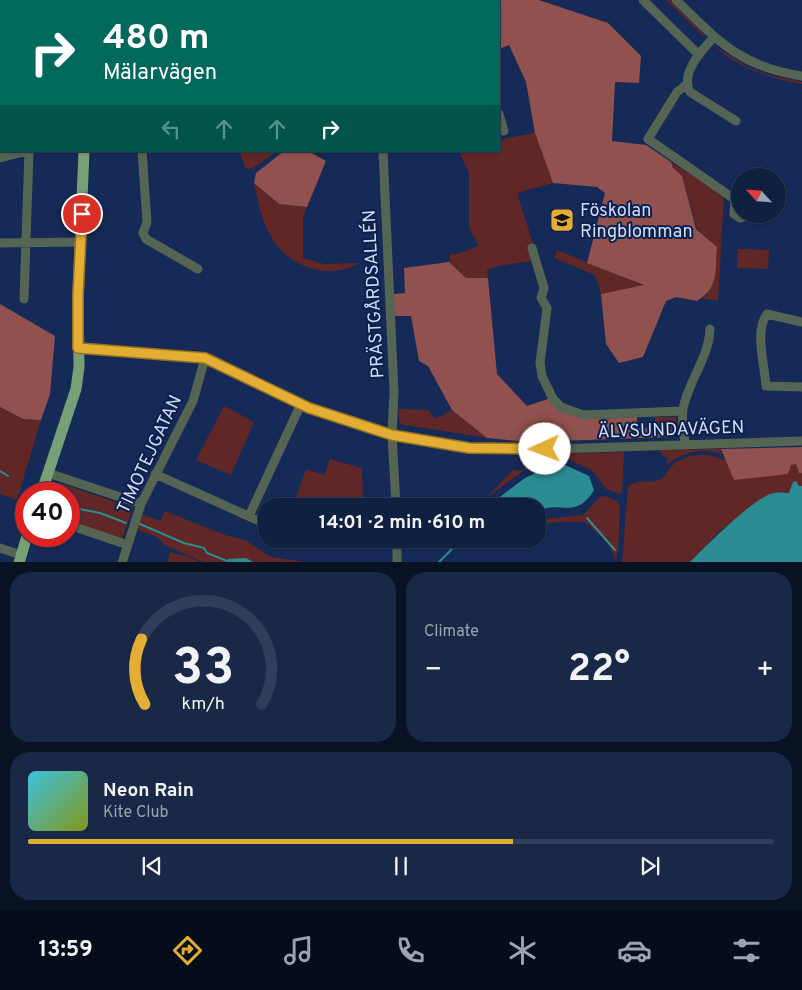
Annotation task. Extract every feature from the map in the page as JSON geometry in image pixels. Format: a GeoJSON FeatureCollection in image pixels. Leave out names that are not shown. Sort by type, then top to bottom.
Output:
{"type":"FeatureCollection","features":[{"type":"Feature","properties":{"kind":"main road"},"geometry":{"type":"LineString","coordinates":[[45,482],[76,389],[84,152]]}},
{"type":"Feature","properties":{"kind":"main road"},"geometry":{"type":"LineString","coordinates":[[20,559],[24,547]]}},
{"type":"Feature","properties":{"kind":"street"},"geometry":{"type":"LineString","coordinates":[[643,0],[699,55]]}},
{"type":"Feature","properties":{"kind":"street"},"geometry":{"type":"LineString","coordinates":[[676,0],[714,37],[749,62],[762,68],[802,76]]}},
{"type":"Feature","properties":{"kind":"street"},"geometry":{"type":"LineString","coordinates":[[714,37],[699,55],[686,78],[686,85],[690,92],[736,121]]}},
{"type":"Feature","properties":{"kind":"street"},"geometry":{"type":"LineString","coordinates":[[686,85],[677,92],[648,139],[731,197]]}},
{"type":"Feature","properties":{"kind":"street"},"geometry":{"type":"LineString","coordinates":[[500,117],[504,131]]}},
{"type":"Feature","properties":{"kind":"street"},"geometry":{"type":"LineString","coordinates":[[0,158],[24,152]]}},
{"type":"Feature","properties":{"kind":"street"},"geometry":{"type":"LineString","coordinates":[[24,299],[28,152]]}},
{"type":"Feature","properties":{"kind":"street"},"geometry":{"type":"LineString","coordinates":[[142,152],[147,222],[143,233],[146,239],[198,269]]}},
{"type":"Feature","properties":{"kind":"street","name":"PRÄSTGÅRDSALLÉN"},"geometry":{"type":"LineString","coordinates":[[383,152],[394,392],[392,435],[396,498]]}},
{"type":"Feature","properties":{"kind":"street"},"geometry":{"type":"LineString","coordinates":[[0,243],[81,242]]}},
{"type":"Feature","properties":{"kind":"street"},"geometry":{"type":"LineString","coordinates":[[532,248],[544,288],[540,298],[547,308],[540,363],[542,376],[553,400],[561,407],[583,415],[682,411]]}},
{"type":"Feature","properties":{"kind":"street"},"geometry":{"type":"LineString","coordinates":[[802,322],[767,314],[763,319],[761,359],[765,371],[766,386],[802,387]]}},
{"type":"Feature","properties":{"kind":"street"},"geometry":{"type":"LineString","coordinates":[[685,444],[682,411],[692,382],[710,342],[710,329]]}},
{"type":"Feature","properties":{"kind":"street","name":"ÄLVSUNDAVÄGEN"},"geometry":{"type":"LineString","coordinates":[[78,348],[205,358],[301,404],[339,419],[392,435],[469,448],[512,450],[802,441]]}},
{"type":"Feature","properties":{"kind":"street","name":"TIMOTEJGATAN"},"geometry":{"type":"LineString","coordinates":[[122,562],[141,504],[192,401],[205,358]]}},
{"type":"Feature","properties":{"kind":"street"},"geometry":{"type":"LineString","coordinates":[[249,516],[301,404]]}},
{"type":"Feature","properties":{"kind":"street"},"geometry":{"type":"LineString","coordinates":[[48,473],[141,504]]}},
{"type":"Feature","properties":{"kind":"street"},"geometry":{"type":"LineString","coordinates":[[155,474],[258,520]]}},
{"type":"Feature","properties":{"kind":"street"},"geometry":{"type":"LineString","coordinates":[[80,529],[128,545]]}},
{"type":"Feature","properties":{"kind":"street"},"geometry":{"type":"LineString","coordinates":[[0,548],[20,559]]}},
{"type":"Feature","properties":{"kind":"street"},"geometry":{"type":"LineString","coordinates":[[397,548],[397,562]]}},
{"type":"Feature","properties":{"kind":"shaded area"},"geometry":{"type":"Polygon","coordinates":[[[500,0],[539,0],[608,23],[641,56],[639,83],[615,82],[612,141],[646,145],[671,162],[673,168],[682,176],[696,229],[717,247],[716,271],[709,290],[697,301],[676,297],[666,301],[643,357],[619,363],[606,344],[601,294],[644,285],[587,263],[605,193],[597,187],[553,183],[535,133],[526,82],[509,45],[500,49],[500,0]]]}},
{"type":"Feature","properties":{"kind":"shaded area"},"geometry":{"type":"Polygon","coordinates":[[[666,0],[669,0],[704,34],[704,37],[666,0]]]}},
{"type":"Feature","properties":{"kind":"shaded area"},"geometry":{"type":"Polygon","coordinates":[[[714,46],[750,68],[769,75],[802,82],[802,84],[778,79],[745,67],[714,46]]]}},
{"type":"Feature","properties":{"kind":"shaded area"},"geometry":{"type":"Polygon","coordinates":[[[535,133],[553,183],[517,193],[534,247],[532,261],[498,266],[487,270],[488,278],[466,278],[449,262],[450,254],[457,254],[479,246],[469,228],[469,173],[459,152],[500,152],[500,142],[507,138],[535,133]]]}},
{"type":"Feature","properties":{"kind":"shaded area"},"geometry":{"type":"Polygon","coordinates":[[[239,152],[276,152],[252,168],[246,169],[239,152]]]}},
{"type":"Feature","properties":{"kind":"shaded area"},"geometry":{"type":"Polygon","coordinates":[[[283,152],[310,152],[326,161],[307,207],[279,204],[254,183],[256,173],[283,152]]]}},
{"type":"Feature","properties":{"kind":"shaded area"},"geometry":{"type":"Polygon","coordinates":[[[671,162],[724,196],[718,301],[702,298],[707,295],[716,247],[697,229],[682,176],[673,168],[671,162]]]}},
{"type":"Feature","properties":{"kind":"shaded area"},"geometry":{"type":"Polygon","coordinates":[[[254,183],[279,204],[307,207],[303,218],[303,258],[324,264],[359,263],[334,271],[309,268],[297,263],[277,246],[270,235],[264,223],[254,183]]]}},
{"type":"Feature","properties":{"kind":"shaded area"},"geometry":{"type":"Polygon","coordinates":[[[738,249],[769,250],[768,269],[737,268],[738,249]]]}},
{"type":"Feature","properties":{"kind":"shaded area"},"geometry":{"type":"Polygon","coordinates":[[[557,250],[645,286],[601,294],[595,275],[554,258],[557,250]]]}},
{"type":"Feature","properties":{"kind":"shaded area"},"geometry":{"type":"Polygon","coordinates":[[[449,262],[466,278],[488,278],[497,374],[527,406],[548,399],[568,413],[578,416],[601,419],[637,417],[637,428],[655,428],[667,432],[678,427],[673,437],[529,442],[487,438],[452,410],[428,366],[419,361],[411,316],[394,316],[394,294],[405,293],[404,268],[449,262]]]}},
{"type":"Feature","properties":{"kind":"shaded area"},"geometry":{"type":"Polygon","coordinates":[[[0,304],[55,336],[50,394],[41,420],[23,419],[0,407],[0,304]]]}},
{"type":"Feature","properties":{"kind":"shaded area"},"geometry":{"type":"Polygon","coordinates":[[[224,406],[254,422],[231,475],[196,460],[224,406]]]}},
{"type":"Feature","properties":{"kind":"shaded area"},"geometry":{"type":"Polygon","coordinates":[[[0,407],[23,419],[41,420],[22,482],[15,482],[15,499],[0,494],[0,407]]]}},
{"type":"Feature","properties":{"kind":"shaded area"},"geometry":{"type":"Polygon","coordinates":[[[398,409],[428,410],[435,419],[452,410],[487,438],[400,424],[398,409]]]}},
{"type":"Feature","properties":{"kind":"shaded area"},"geometry":{"type":"Polygon","coordinates":[[[655,417],[676,417],[678,427],[667,432],[655,428],[655,417]]]}},
{"type":"Feature","properties":{"kind":"shaded area"},"geometry":{"type":"Polygon","coordinates":[[[802,447],[802,473],[799,473],[796,464],[791,465],[788,474],[734,480],[721,449],[802,447]]]}},
{"type":"Feature","properties":{"kind":"shaded area"},"geometry":{"type":"Polygon","coordinates":[[[721,449],[721,454],[699,451],[685,454],[666,465],[668,458],[662,455],[660,450],[721,449]]]}},
{"type":"Feature","properties":{"kind":"shaded area"},"geometry":{"type":"Polygon","coordinates":[[[624,452],[622,493],[620,494],[606,489],[593,471],[566,458],[532,464],[522,460],[526,455],[624,452]]]}},
{"type":"Feature","properties":{"kind":"shaded area"},"geometry":{"type":"Polygon","coordinates":[[[708,455],[726,460],[796,464],[799,473],[802,473],[802,486],[790,494],[772,493],[748,509],[719,532],[690,562],[622,562],[628,487],[639,482],[661,479],[670,468],[686,457],[708,455]]]}},
{"type":"Feature","properties":{"kind":"shaded area"},"geometry":{"type":"Polygon","coordinates":[[[330,459],[362,468],[363,498],[296,498],[306,469],[324,475],[330,459]]]}},
{"type":"Feature","properties":{"kind":"shaded area"},"geometry":{"type":"Polygon","coordinates":[[[555,464],[565,465],[589,476],[594,490],[580,505],[567,508],[546,509],[546,498],[499,498],[525,478],[555,464]]]}},
{"type":"Feature","properties":{"kind":"shaded area"},"geometry":{"type":"Polygon","coordinates":[[[530,466],[486,498],[513,470],[521,471],[530,466]]]}},
{"type":"Feature","properties":{"kind":"shaded area"},"geometry":{"type":"Polygon","coordinates":[[[796,481],[799,486],[802,486],[802,562],[690,562],[743,512],[766,496],[774,493],[789,493],[793,482],[796,481]]]}},
{"type":"Feature","properties":{"kind":"shaded area"},"geometry":{"type":"Polygon","coordinates":[[[80,490],[133,508],[122,539],[80,526],[80,490]]]}},
{"type":"Feature","properties":{"kind":"shaded area"},"geometry":{"type":"Polygon","coordinates":[[[605,496],[617,501],[620,507],[618,551],[615,561],[608,544],[585,522],[546,524],[546,519],[583,515],[600,497],[605,496]]]}},
{"type":"Feature","properties":{"kind":"shaded area"},"geometry":{"type":"Polygon","coordinates":[[[165,511],[225,535],[245,540],[271,557],[305,562],[203,562],[165,545],[157,537],[136,529],[141,514],[160,521],[165,511]]]}},
{"type":"Feature","properties":{"kind":"shaded area"},"geometry":{"type":"Polygon","coordinates":[[[170,552],[190,557],[199,562],[167,562],[170,552]]]}},
{"type":"Feature","properties":{"kind":"shaded area"},"geometry":{"type":"Polygon","coordinates":[[[246,558],[253,562],[226,562],[228,559],[246,558]]]}},
{"type":"Feature","properties":{"kind":"waterway"},"geometry":{"type":"LineString","coordinates":[[0,471],[8,476]]}},
{"type":"Feature","properties":{"kind":"waterway"},"geometry":{"type":"LineString","coordinates":[[80,509],[100,513],[126,523]]}},
{"type":"Feature","properties":{"kind":"waterway"},"geometry":{"type":"LineString","coordinates":[[587,518],[615,550]]}},
{"type":"Feature","properties":{"kind":"waterway"},"geometry":{"type":"LineString","coordinates":[[140,524],[184,543],[204,548],[207,553],[227,561]]}},
{"type":"Feature","properties":{"kind":"waterway"},"geometry":{"type":"LineString","coordinates":[[439,562],[453,548]]}},
{"type":"Feature","properties":{"kind":"place","name":"Föskolan Ringblomman"},"geometry":{"type":"Point","coordinates":[562,220]}},
{"type":"Feature","properties":{"kind":"route"},"geometry":{"type":"LineString","coordinates":[[82,214],[78,295],[78,348],[143,351],[205,358],[215,361],[309,408],[377,432],[469,448],[545,449]]}}]}
